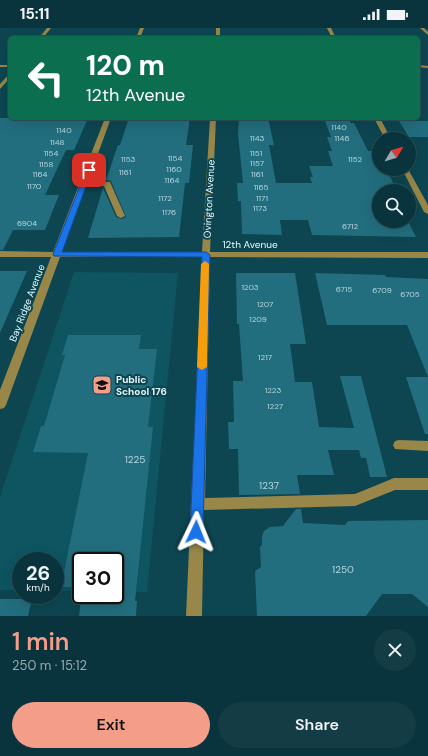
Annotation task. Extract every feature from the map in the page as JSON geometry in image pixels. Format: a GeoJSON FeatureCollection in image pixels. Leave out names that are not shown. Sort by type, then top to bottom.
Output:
{"type":"FeatureCollection","features":[{"type":"Feature","properties":{"kind":"street"},"geometry":{"type":"LineString","coordinates":[[43,36],[49,28]]}},
{"type":"Feature","properties":{"kind":"street"},"geometry":{"type":"LineString","coordinates":[[422,28],[428,34]]}},
{"type":"Feature","properties":{"kind":"street"},"geometry":{"type":"LineString","coordinates":[[0,86],[8,77]]}},
{"type":"Feature","properties":{"kind":"street","name":"Bay Ridge Avenue"},"geometry":{"type":"LineString","coordinates":[[0,405],[107,120]]}},
{"type":"Feature","properties":{"kind":"street","name":"Ovington Avenue"},"geometry":{"type":"LineString","coordinates":[[194,616],[206,255],[213,120]]}},
{"type":"Feature","properties":{"kind":"street"},"geometry":{"type":"LineString","coordinates":[[378,120],[384,132]]}},
{"type":"Feature","properties":{"kind":"street"},"geometry":{"type":"LineString","coordinates":[[409,176],[428,212]]}},
{"type":"Feature","properties":{"kind":"street"},"geometry":{"type":"LineString","coordinates":[[84,182],[106,184],[121,216]]}},
{"type":"Feature","properties":{"kind":"street","name":"12th Avenue"},"geometry":{"type":"LineString","coordinates":[[0,254],[428,256]]}},
{"type":"Feature","properties":{"kind":"street"},"geometry":{"type":"LineString","coordinates":[[399,445],[428,446]]}},
{"type":"Feature","properties":{"kind":"street"},"geometry":{"type":"LineString","coordinates":[[197,504],[355,500],[394,484],[428,484]]}},
{"type":"Feature","properties":{"kind":"shaded area","name":"Public School 176"},"geometry":{"type":"Polygon","coordinates":[[[74,272],[178,273],[147,592],[124,592],[124,552],[72,552],[72,591],[64,591],[64,552],[12,552],[12,590],[0,590],[0,497],[74,272]]]}},
{"type":"Feature","properties":{"kind":"building"},"geometry":{"type":"Polygon","coordinates":[[[0,118],[8,118],[8,120],[87,120],[74,150],[66,150],[45,195],[59,195],[45,230],[13,230],[3,250],[0,250],[0,118]]]}},
{"type":"Feature","properties":{"kind":"building"},"geometry":{"type":"Polygon","coordinates":[[[128,120],[190,120],[186,145],[193,145],[189,183],[185,183],[179,237],[88,238],[103,188],[116,217],[122,219],[126,217],[111,181],[106,180],[118,145],[120,145],[128,120]]]}},
{"type":"Feature","properties":{"kind":"building"},"geometry":{"type":"Polygon","coordinates":[[[239,120],[268,120],[274,145],[269,145],[276,183],[312,183],[310,177],[313,177],[309,166],[333,166],[328,151],[332,151],[327,137],[331,137],[325,121],[350,121],[350,123],[354,123],[368,151],[372,151],[372,176],[390,176],[394,184],[372,184],[372,228],[412,228],[416,237],[312,235],[308,220],[280,220],[282,235],[242,234],[241,201],[238,201],[237,183],[243,183],[238,134],[239,120]]]}},
{"type":"Feature","properties":{"kind":"building"},"geometry":{"type":"Polygon","coordinates":[[[399,121],[428,121],[428,137],[416,137],[416,132],[406,132],[399,121]]]}},
{"type":"Feature","properties":{"kind":"building"},"geometry":{"type":"Polygon","coordinates":[[[0,271],[27,271],[0,333],[0,271]]]}},
{"type":"Feature","properties":{"kind":"building"},"geometry":{"type":"Polygon","coordinates":[[[236,273],[295,273],[306,344],[290,344],[295,382],[312,382],[319,427],[354,428],[340,376],[361,376],[387,477],[370,477],[366,458],[361,458],[359,450],[328,450],[334,475],[297,475],[300,494],[239,495],[238,449],[229,449],[228,422],[234,422],[233,381],[243,381],[239,324],[237,324],[236,273]]]}},
{"type":"Feature","properties":{"kind":"building"},"geometry":{"type":"Polygon","coordinates":[[[315,273],[385,275],[386,277],[428,279],[428,377],[407,325],[327,325],[315,273]]]}},
{"type":"Feature","properties":{"kind":"building"},"geometry":{"type":"Polygon","coordinates":[[[68,335],[141,335],[139,349],[157,349],[148,427],[153,427],[135,601],[137,601],[136,616],[79,616],[80,604],[124,604],[124,552],[72,552],[72,587],[64,587],[64,572],[88,453],[33,452],[41,426],[44,426],[65,355],[62,355],[68,335]]]}},
{"type":"Feature","properties":{"kind":"building"},"geometry":{"type":"Polygon","coordinates":[[[406,377],[428,377],[428,434],[425,434],[406,377]]]}},
{"type":"Feature","properties":{"kind":"building"},"geometry":{"type":"Polygon","coordinates":[[[296,509],[301,509],[303,523],[345,525],[348,521],[428,520],[428,607],[412,594],[382,594],[366,616],[257,616],[255,571],[261,567],[260,547],[262,545],[262,536],[264,531],[270,527],[283,526],[296,509]]]}},
{"type":"Feature","properties":{"kind":"building"},"geometry":{"type":"Polygon","coordinates":[[[0,599],[12,599],[12,604],[31,604],[28,616],[0,616],[0,599]]]}},
{"type":"Feature","properties":{"kind":"slow traffic"},"geometry":{"type":"LineString","coordinates":[[202,367],[205,264]]}},
{"type":"Feature","properties":{"kind":"place","name":"Public School 176"},"geometry":{"type":"Point","coordinates":[102,385]}},
{"type":"Feature","properties":{"kind":"route"},"geometry":{"type":"LineString","coordinates":[[89,170],[57,254],[206,255],[196,532]]}}]}
